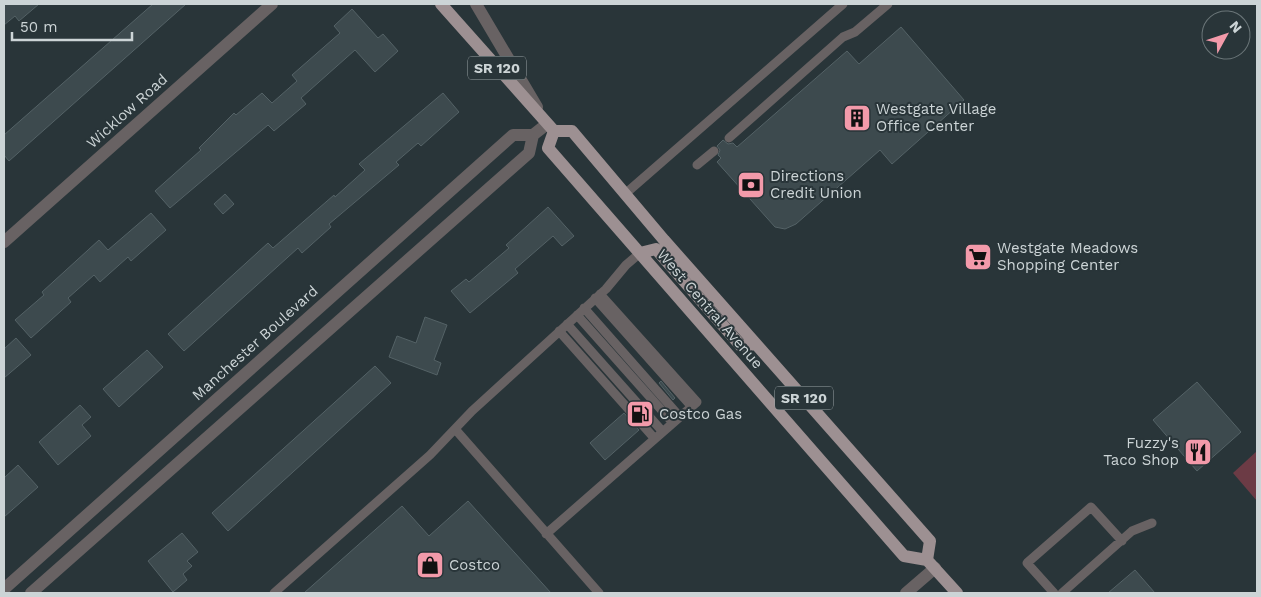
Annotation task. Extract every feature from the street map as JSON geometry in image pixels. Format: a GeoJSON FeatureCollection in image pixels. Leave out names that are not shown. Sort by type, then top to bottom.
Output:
{"type":"FeatureCollection","features":[{"type":"Feature","properties":{"kind":"main road","name":"SR 120"},"geometry":{"type":"LineString","coordinates":[[441,4],[551,128]]}},
{"type":"Feature","properties":{"kind":"main road","name":"West Central Avenue"},"geometry":{"type":"LineString","coordinates":[[551,128],[572,131],[626,194],[930,541],[931,564],[904,556],[548,148],[551,128]]}},
{"type":"Feature","properties":{"kind":"main road"},"geometry":{"type":"LineString","coordinates":[[640,253],[656,249],[741,346],[756,344]]}},
{"type":"Feature","properties":{"kind":"main road"},"geometry":{"type":"LineString","coordinates":[[931,564],[957,593]]}},
{"type":"Feature","properties":{"kind":"street","name":"Wicklow Road"},"geometry":{"type":"LineString","coordinates":[[4,242],[272,4]]}},
{"type":"Feature","properties":{"kind":"street"},"geometry":{"type":"LineString","coordinates":[[476,4],[551,128]]}},
{"type":"Feature","properties":{"kind":"street","name":"Manchester Boulevard"},"geometry":{"type":"LineString","coordinates":[[4,589],[514,135],[533,135],[551,128]]}},
{"type":"Feature","properties":{"kind":"street"},"geometry":{"type":"LineString","coordinates":[[32,593],[529,153],[533,135]]}},
{"type":"Feature","properties":{"kind":"street"},"geometry":{"type":"LineString","coordinates":[[906,593],[931,564]]}},
{"type":"Feature","properties":{"kind":"lane"},"geometry":{"type":"LineString","coordinates":[[626,194],[844,4]]}},
{"type":"Feature","properties":{"kind":"lane"},"geometry":{"type":"LineString","coordinates":[[729,138],[843,37],[855,32],[888,4]]}},
{"type":"Feature","properties":{"kind":"lane"},"geometry":{"type":"LineString","coordinates":[[697,165],[714,151]]}},
{"type":"Feature","properties":{"kind":"lane"},"geometry":{"type":"LineString","coordinates":[[274,593],[430,455],[455,429],[598,296],[626,265],[640,253]]}},
{"type":"Feature","properties":{"kind":"lane"},"geometry":{"type":"LineString","coordinates":[[546,534],[697,402],[598,296]]}},
{"type":"Feature","properties":{"kind":"lane"},"geometry":{"type":"LineString","coordinates":[[584,308],[677,420]]}},
{"type":"Feature","properties":{"kind":"lane"},"geometry":{"type":"LineString","coordinates":[[577,315],[677,420]]}},
{"type":"Feature","properties":{"kind":"lane"},"geometry":{"type":"LineString","coordinates":[[567,324],[662,432]]}},
{"type":"Feature","properties":{"kind":"lane"},"geometry":{"type":"LineString","coordinates":[[559,331],[655,439]]}},
{"type":"Feature","properties":{"kind":"lane"},"geometry":{"type":"LineString","coordinates":[[455,429],[599,593]]}},
{"type":"Feature","properties":{"kind":"lane"},"geometry":{"type":"LineString","coordinates":[[1054,593],[1027,563],[1091,507],[1122,540]]}},
{"type":"Feature","properties":{"kind":"lane"},"geometry":{"type":"LineString","coordinates":[[1062,593],[1132,531],[1152,524]]}},
{"type":"Feature","properties":{"kind":"shaded area"},"geometry":{"type":"Polygon","coordinates":[[[1257,451],[1257,501],[1233,473],[1257,451]]]}},
{"type":"Feature","properties":{"kind":"building"},"geometry":{"type":"Polygon","coordinates":[[[4,4],[39,4],[19,21],[15,16],[4,25],[4,4]]]}},
{"type":"Feature","properties":{"kind":"building"},"geometry":{"type":"Polygon","coordinates":[[[153,4],[186,4],[9,161],[4,155],[4,135],[153,4]]]}},
{"type":"Feature","properties":{"kind":"building"},"geometry":{"type":"Polygon","coordinates":[[[352,9],[378,38],[383,34],[398,51],[375,72],[355,50],[301,98],[306,104],[274,131],[268,125],[170,208],[155,191],[201,150],[199,148],[234,113],[236,115],[262,93],[272,103],[297,81],[292,75],[340,33],[334,26],[352,9]]]}},
{"type":"Feature","properties":{"kind":"building","name":"Westgate Village Office Center"},"geometry":{"type":"Polygon","coordinates":[[[901,27],[964,100],[892,164],[880,150],[796,224],[785,229],[775,227],[717,162],[721,158],[718,155],[720,150],[717,146],[723,140],[728,144],[733,143],[737,147],[847,51],[859,64],[901,27]]]}},
{"type":"Feature","properties":{"kind":"building"},"geometry":{"type":"Polygon","coordinates":[[[443,93],[459,112],[421,146],[418,143],[396,162],[399,165],[329,224],[331,227],[302,253],[298,248],[184,351],[168,334],[268,243],[273,248],[334,195],[335,197],[365,170],[359,164],[443,93]]]}},
{"type":"Feature","properties":{"kind":"building"},"geometry":{"type":"Polygon","coordinates":[[[225,194],[234,204],[223,214],[214,204],[225,194]]]}},
{"type":"Feature","properties":{"kind":"building"},"geometry":{"type":"Polygon","coordinates":[[[548,207],[574,236],[562,246],[553,236],[515,269],[518,273],[470,313],[451,291],[466,279],[469,282],[509,248],[506,245],[548,207]]]}},
{"type":"Feature","properties":{"kind":"building"},"geometry":{"type":"Polygon","coordinates":[[[151,213],[166,230],[131,261],[128,257],[100,282],[94,275],[68,298],[71,302],[31,338],[15,320],[44,295],[42,292],[99,240],[108,250],[151,213]]]}},
{"type":"Feature","properties":{"kind":"building"},"geometry":{"type":"Polygon","coordinates":[[[425,317],[447,325],[434,360],[441,363],[437,375],[389,357],[397,336],[416,343],[425,317]]]}},
{"type":"Feature","properties":{"kind":"building"},"geometry":{"type":"Polygon","coordinates":[[[16,338],[31,355],[4,378],[4,349],[16,338]]]}},
{"type":"Feature","properties":{"kind":"building"},"geometry":{"type":"Polygon","coordinates":[[[147,350],[163,367],[119,407],[103,389],[147,350]]]}},
{"type":"Feature","properties":{"kind":"building"},"geometry":{"type":"Polygon","coordinates":[[[375,366],[391,383],[228,531],[212,513],[375,366]]]}},
{"type":"Feature","properties":{"kind":"building"},"geometry":{"type":"Polygon","coordinates":[[[661,381],[675,398],[673,400],[659,383],[661,381]]]}},
{"type":"Feature","properties":{"kind":"building"},"geometry":{"type":"Polygon","coordinates":[[[1197,382],[1241,432],[1197,471],[1153,420],[1197,382]]]}},
{"type":"Feature","properties":{"kind":"building"},"geometry":{"type":"Polygon","coordinates":[[[80,405],[91,417],[82,425],[91,436],[58,465],[39,442],[80,405]]]}},
{"type":"Feature","properties":{"kind":"building"},"geometry":{"type":"Polygon","coordinates":[[[624,413],[639,430],[605,460],[590,443],[624,413]]]}},
{"type":"Feature","properties":{"kind":"building"},"geometry":{"type":"Polygon","coordinates":[[[18,465],[38,487],[4,517],[4,478],[18,465]]]}},
{"type":"Feature","properties":{"kind":"building","name":"Costco"},"geometry":{"type":"Polygon","coordinates":[[[468,501],[551,593],[304,593],[402,506],[429,536],[468,501]]]}},
{"type":"Feature","properties":{"kind":"building"},"geometry":{"type":"Polygon","coordinates":[[[182,533],[198,552],[187,561],[192,566],[183,574],[187,580],[173,592],[148,561],[182,533]]]}},
{"type":"Feature","properties":{"kind":"building"},"geometry":{"type":"Polygon","coordinates":[[[1135,570],[1155,593],[1108,593],[1135,570]]]}},
{"type":"Feature","properties":{"kind":"place","name":"Westgate Village Office Center"},"geometry":{"type":"Point","coordinates":[857,118]}},
{"type":"Feature","properties":{"kind":"place","name":"Directions Credit Union"},"geometry":{"type":"Point","coordinates":[751,185]}},
{"type":"Feature","properties":{"kind":"place","name":"Westgate Meadows Shopping Center"},"geometry":{"type":"Point","coordinates":[978,257]}},
{"type":"Feature","properties":{"kind":"place","name":"Costco Gas"},"geometry":{"type":"Point","coordinates":[640,414]}},
{"type":"Feature","properties":{"kind":"place","name":"Fuzzy's Taco Shop"},"geometry":{"type":"Point","coordinates":[1198,452]}},
{"type":"Feature","properties":{"kind":"place","name":"Costco"},"geometry":{"type":"Point","coordinates":[430,565]}}]}
